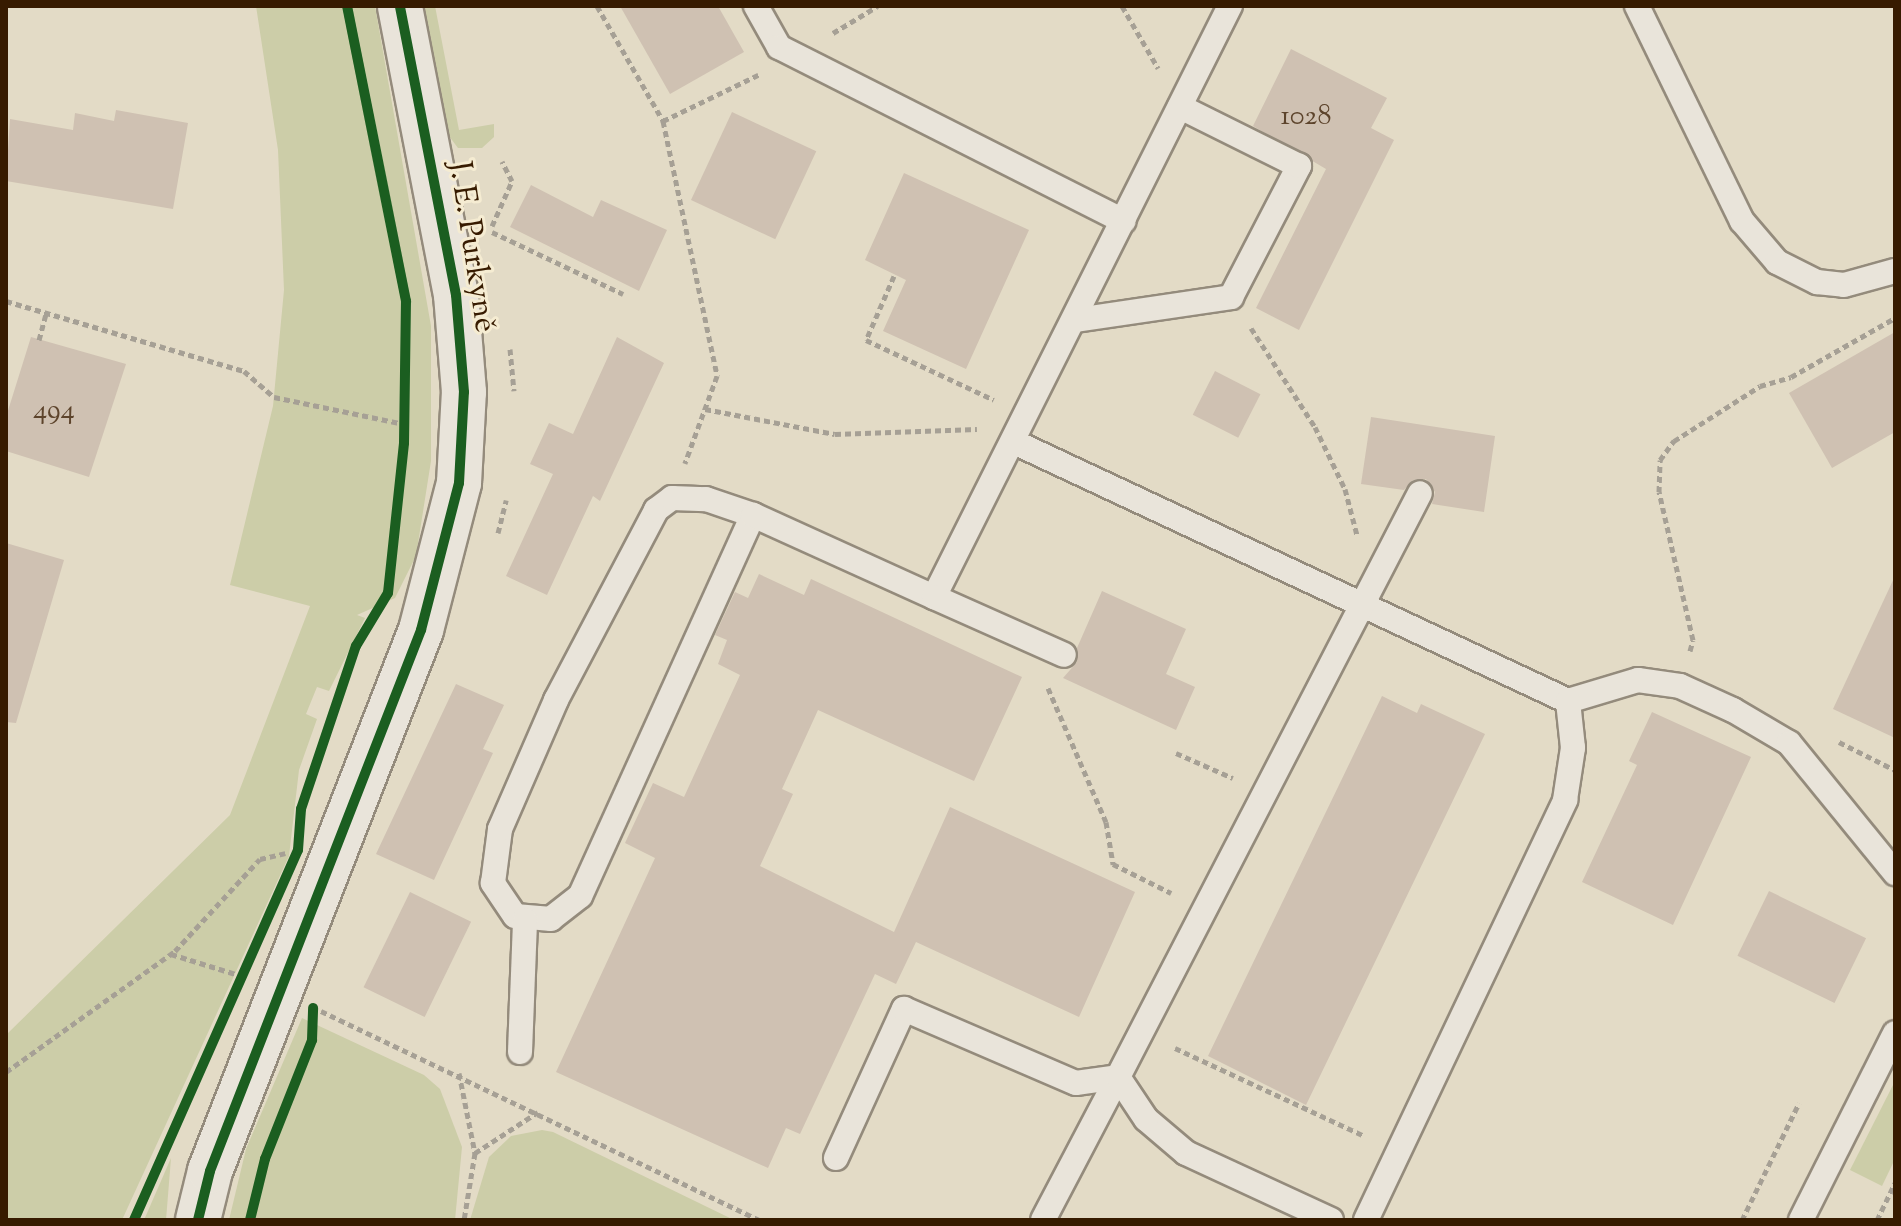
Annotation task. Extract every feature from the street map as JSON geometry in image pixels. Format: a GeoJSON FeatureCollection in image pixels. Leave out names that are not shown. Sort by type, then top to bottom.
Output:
{"type":"FeatureCollection","features":[{"type":"Feature","properties":{"kind":"street","name":"J. E. Purkyně"},"geometry":{"type":"LineString","coordinates":[[198,1220],[210,1171],[287,999],[421,630],[452,518],[464,392],[440,209],[400,6]]}},
{"type":"Feature","properties":{"kind":"lane"},"geometry":{"type":"LineString","coordinates":[[756,6],[779,47],[1124,221]]}},
{"type":"Feature","properties":{"kind":"lane"},"geometry":{"type":"LineString","coordinates":[[934,597],[1022,428],[1230,6]]}},
{"type":"Feature","properties":{"kind":"lane"},"geometry":{"type":"LineString","coordinates":[[1637,6],[1742,221],[1777,262],[1817,282],[1844,285],[1895,271]]}},
{"type":"Feature","properties":{"kind":"lane"},"geometry":{"type":"LineString","coordinates":[[1076,320],[1231,297],[1299,166],[1180,107]]}},
{"type":"Feature","properties":{"kind":"lane"},"geometry":{"type":"LineString","coordinates":[[1022,428],[1352,605],[1568,701],[1638,680],[1680,686],[1789,743],[1895,873]]}},
{"type":"Feature","properties":{"kind":"lane"},"geometry":{"type":"LineString","coordinates":[[1043,1220],[1266,793],[1352,605],[1420,493]]}},
{"type":"Feature","properties":{"kind":"lane"},"geometry":{"type":"LineString","coordinates":[[753,515],[580,896],[551,919],[525,920],[505,909],[493,883],[500,829],[556,700],[642,529],[672,498],[706,499],[753,515],[1064,655]]}},
{"type":"Feature","properties":{"kind":"lane"},"geometry":{"type":"LineString","coordinates":[[1366,1220],[1565,800],[1573,748],[1568,701]]}},
{"type":"Feature","properties":{"kind":"lane"},"geometry":{"type":"LineString","coordinates":[[520,1052],[525,920]]}},
{"type":"Feature","properties":{"kind":"lane"},"geometry":{"type":"LineString","coordinates":[[836,1158],[904,1009],[1076,1083],[1118,1077]]}},
{"type":"Feature","properties":{"kind":"lane"},"geometry":{"type":"LineString","coordinates":[[1801,1220],[1895,1033]]}},
{"type":"Feature","properties":{"kind":"lane"},"geometry":{"type":"LineString","coordinates":[[1118,1077],[1146,1119],[1186,1153],[1331,1220]]}},
{"type":"Feature","properties":{"kind":"path"},"geometry":{"type":"LineString","coordinates":[[597,6],[663,121],[717,376],[672,498]]}},
{"type":"Feature","properties":{"kind":"path"},"geometry":{"type":"LineString","coordinates":[[663,121],[797,55],[878,6]]}},
{"type":"Feature","properties":{"kind":"path"},"geometry":{"type":"LineString","coordinates":[[1122,6],[1180,107]]}},
{"type":"Feature","properties":{"kind":"path"},"geometry":{"type":"LineString","coordinates":[[490,247],[490,231],[512,181],[502,161]]}},
{"type":"Feature","properties":{"kind":"path"},"geometry":{"type":"LineString","coordinates":[[440,209],[623,294]]}},
{"type":"Feature","properties":{"kind":"path"},"geometry":{"type":"LineString","coordinates":[[894,276],[866,340],[1022,428]]}},
{"type":"Feature","properties":{"kind":"path"},"geometry":{"type":"LineString","coordinates":[[1231,297],[1315,427],[1345,489],[1360,548],[1352,605]]}},
{"type":"Feature","properties":{"kind":"path"},"geometry":{"type":"LineString","coordinates":[[6,301],[244,371],[274,397],[404,424]]}},
{"type":"Feature","properties":{"kind":"path"},"geometry":{"type":"LineString","coordinates":[[39,340],[46,313]]}},
{"type":"Feature","properties":{"kind":"path"},"geometry":{"type":"LineString","coordinates":[[1680,686],[1693,640],[1659,492],[1660,460],[1674,441],[1760,386],[1791,377],[1895,318]]}},
{"type":"Feature","properties":{"kind":"path"},"geometry":{"type":"LineString","coordinates":[[404,408],[404,443]]}},
{"type":"Feature","properties":{"kind":"path"},"geometry":{"type":"LineString","coordinates":[[705,409],[835,434],[920,435],[1022,428]]}},
{"type":"Feature","properties":{"kind":"path"},"geometry":{"type":"LineString","coordinates":[[1027,639],[1106,822],[1113,864],[1205,910]]}},
{"type":"Feature","properties":{"kind":"path"},"geometry":{"type":"LineString","coordinates":[[1176,753],[1266,793]]}},
{"type":"Feature","properties":{"kind":"path"},"geometry":{"type":"LineString","coordinates":[[292,864],[298,850]]}},
{"type":"Feature","properties":{"kind":"path"},"geometry":{"type":"LineString","coordinates":[[6,1072],[171,954],[260,859],[298,850]]}},
{"type":"Feature","properties":{"kind":"path"},"geometry":{"type":"LineString","coordinates":[[171,954],[287,999],[459,1073],[759,1220]]}},
{"type":"Feature","properties":{"kind":"path"},"geometry":{"type":"LineString","coordinates":[[248,962],[287,999]]}},
{"type":"Feature","properties":{"kind":"path"},"geometry":{"type":"LineString","coordinates":[[235,991],[287,999]]}},
{"type":"Feature","properties":{"kind":"path"},"geometry":{"type":"LineString","coordinates":[[1141,1032],[1400,1152]]}},
{"type":"Feature","properties":{"kind":"path"},"geometry":{"type":"LineString","coordinates":[[459,1073],[475,1153],[464,1220]]}},
{"type":"Feature","properties":{"kind":"path"},"geometry":{"type":"LineString","coordinates":[[1742,1220],[1799,1103]]}},
{"type":"Feature","properties":{"kind":"path"},"geometry":{"type":"LineString","coordinates":[[475,1153],[538,1112]]}},
{"type":"Feature","properties":{"kind":"path"},"geometry":{"type":"LineString","coordinates":[[1877,1220],[1895,1183]]}},
{"type":"Feature","properties":{"kind":"green space"},"geometry":{"type":"Polygon","coordinates":[[[256,6],[375,6],[431,326],[431,461],[416,556],[395,598],[357,615],[365,618],[329,691],[317,687],[306,714],[317,719],[299,770],[289,856],[122,1220],[6,1220],[6,1035],[230,815],[310,606],[230,585],[273,406],[284,290],[278,150],[256,6]]]}},
{"type":"Feature","properties":{"kind":"green space"},"geometry":{"type":"Polygon","coordinates":[[[423,6],[435,6],[459,130],[494,124],[494,137],[482,148],[458,148],[449,136],[423,6]]]}},
{"type":"Feature","properties":{"kind":"green space"},"geometry":{"type":"Polygon","coordinates":[[[302,1018],[424,1075],[440,1089],[462,1147],[455,1220],[229,1220],[246,1149],[302,1018]]]}},
{"type":"Feature","properties":{"kind":"green space"},"geometry":{"type":"Polygon","coordinates":[[[1895,1081],[1895,1159],[1882,1186],[1850,1170],[1895,1081]]]}},
{"type":"Feature","properties":{"kind":"green space"},"geometry":{"type":"Polygon","coordinates":[[[542,1130],[553,1132],[734,1220],[470,1220],[489,1157],[511,1136],[542,1130]]]}},
{"type":"Feature","properties":{"kind":"green space"},"geometry":{"type":"Polygon","coordinates":[[[171,1158],[166,1220],[144,1220],[171,1158]]]}},
{"type":"Feature","properties":{"kind":"building"},"geometry":{"type":"Polygon","coordinates":[[[620,6],[718,6],[744,52],[670,94],[620,6]]]}},
{"type":"Feature","properties":{"kind":"building"},"geometry":{"type":"Polygon","coordinates":[[[1291,49],[1387,98],[1371,128],[1394,140],[1299,330],[1256,308],[1326,169],[1253,126],[1291,49]]]}},
{"type":"Feature","properties":{"kind":"building"},"geometry":{"type":"Polygon","coordinates":[[[116,110],[188,123],[173,209],[6,181],[10,119],[73,130],[75,113],[114,121],[116,110]]]}},
{"type":"Feature","properties":{"kind":"building"},"geometry":{"type":"Polygon","coordinates":[[[732,112],[816,151],[775,239],[691,200],[732,112]]]}},
{"type":"Feature","properties":{"kind":"building"},"geometry":{"type":"Polygon","coordinates":[[[904,173],[1029,230],[966,369],[883,331],[906,280],[865,260],[904,173]]]}},
{"type":"Feature","properties":{"kind":"building"},"geometry":{"type":"Polygon","coordinates":[[[531,185],[593,217],[601,200],[667,230],[639,291],[510,227],[531,185]]]}},
{"type":"Feature","properties":{"kind":"building"},"geometry":{"type":"Polygon","coordinates":[[[1895,332],[1895,432],[1832,468],[1789,393],[1895,332]]]}},
{"type":"Feature","properties":{"kind":"building"},"geometry":{"type":"Polygon","coordinates":[[[31,337],[126,364],[89,477],[6,451],[6,417],[31,337]]]}},
{"type":"Feature","properties":{"kind":"building"},"geometry":{"type":"Polygon","coordinates":[[[617,337],[664,363],[600,501],[593,496],[547,595],[506,576],[553,474],[530,464],[549,423],[573,434],[617,337]]]}},
{"type":"Feature","properties":{"kind":"building"},"geometry":{"type":"Polygon","coordinates":[[[1215,371],[1260,394],[1238,438],[1193,415],[1215,371]]]}},
{"type":"Feature","properties":{"kind":"building"},"geometry":{"type":"Polygon","coordinates":[[[1371,417],[1495,436],[1484,512],[1432,504],[1435,492],[1426,479],[1413,480],[1404,490],[1361,484],[1371,417]]]}},
{"type":"Feature","properties":{"kind":"building"},"geometry":{"type":"Polygon","coordinates":[[[6,543],[64,560],[16,723],[6,722],[6,543]]]}},
{"type":"Feature","properties":{"kind":"building"},"geometry":{"type":"Polygon","coordinates":[[[759,574],[804,595],[811,579],[1022,677],[974,781],[818,710],[782,789],[793,794],[760,866],[894,932],[950,807],[1135,892],[1079,1017],[916,942],[896,984],[875,974],[800,1134],[786,1128],[768,1168],[556,1072],[655,858],[625,843],[653,783],[684,797],[740,675],[718,664],[727,640],[715,635],[735,592],[748,598],[759,574]]]}},
{"type":"Feature","properties":{"kind":"building"},"geometry":{"type":"Polygon","coordinates":[[[1895,576],[1895,738],[1833,709],[1895,576]]]}},
{"type":"Feature","properties":{"kind":"building"},"geometry":{"type":"Polygon","coordinates":[[[1102,591],[1186,629],[1166,674],[1195,687],[1176,730],[1063,678],[1077,662],[1077,648],[1102,591]]]}},
{"type":"Feature","properties":{"kind":"building"},"geometry":{"type":"Polygon","coordinates":[[[456,684],[504,705],[483,749],[493,753],[434,880],[376,854],[456,684]]]}},
{"type":"Feature","properties":{"kind":"building"},"geometry":{"type":"Polygon","coordinates":[[[1382,696],[1417,713],[1421,704],[1485,734],[1306,1105],[1208,1056],[1382,696]]]}},
{"type":"Feature","properties":{"kind":"building"},"geometry":{"type":"Polygon","coordinates":[[[1652,712],[1751,757],[1673,925],[1582,882],[1637,765],[1629,761],[1652,712]]]}},
{"type":"Feature","properties":{"kind":"building"},"geometry":{"type":"Polygon","coordinates":[[[1769,891],[1866,938],[1835,1003],[1737,956],[1769,891]]]}},
{"type":"Feature","properties":{"kind":"building"},"geometry":{"type":"Polygon","coordinates":[[[410,892],[471,922],[425,1017],[364,987],[410,892]]]}},
{"type":"Feature","properties":{"kind":"cycle path"},"geometry":{"type":"LineString","coordinates":[[134,1220],[298,850],[301,809],[356,646],[388,593],[404,443],[406,301],[347,6]]}},
{"type":"Feature","properties":{"kind":"cycle path"},"geometry":{"type":"LineString","coordinates":[[198,1220],[210,1171],[421,630],[459,483],[464,392],[456,295],[400,6]]}},
{"type":"Feature","properties":{"kind":"cycle path"},"geometry":{"type":"LineString","coordinates":[[250,1220],[265,1159],[312,1040],[313,1008]]}}]}
